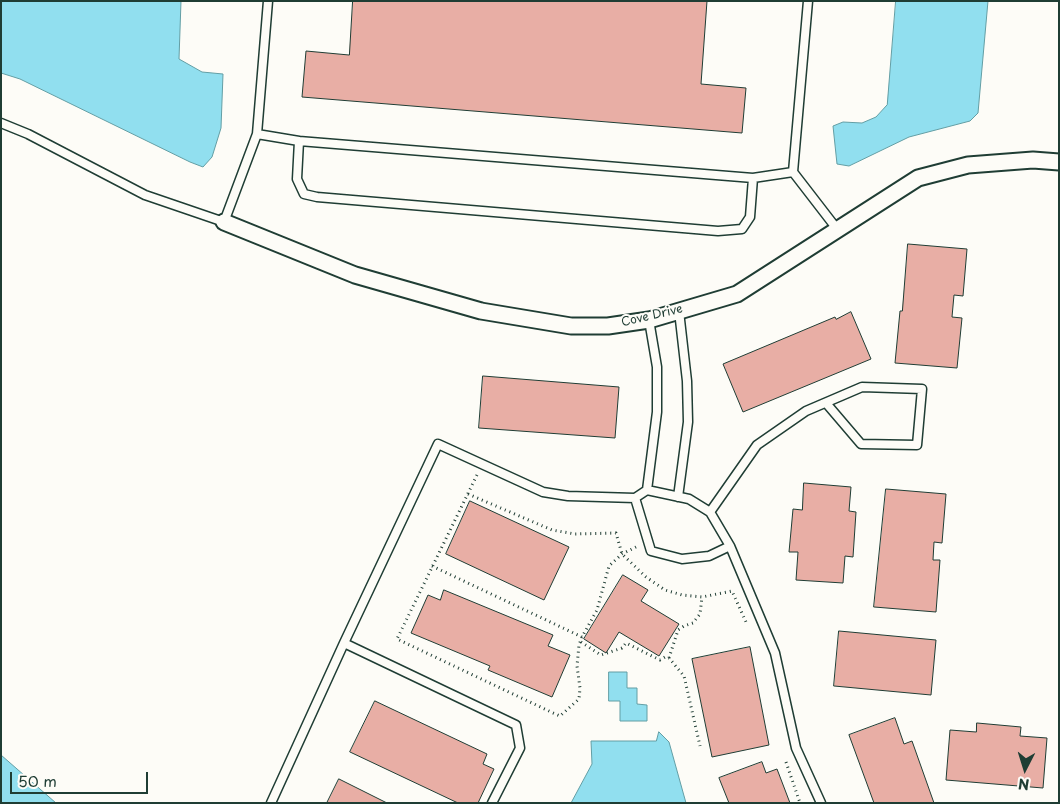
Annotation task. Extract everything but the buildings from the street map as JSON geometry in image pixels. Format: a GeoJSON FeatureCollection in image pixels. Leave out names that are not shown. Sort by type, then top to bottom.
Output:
{"type":"FeatureCollection","features":[{"type":"Feature","properties":{"kind":"street","name":"Cove Drive"},"geometry":{"type":"LineString","coordinates":[[224,222],[355,275],[481,311],[571,326],[608,326],[649,320],[737,294],[918,178],[968,165],[1032,160],[1059,162]]}},
{"type":"Feature","properties":{"kind":"lane"},"geometry":{"type":"LineString","coordinates":[[1,123],[28,134],[145,195],[224,222],[257,134],[268,1]]}},
{"type":"Feature","properties":{"kind":"lane"},"geometry":{"type":"LineString","coordinates":[[808,1],[793,172],[837,229]]}},
{"type":"Feature","properties":{"kind":"lane"},"geometry":{"type":"LineString","coordinates":[[257,134],[300,141],[753,178],[793,172]]}},
{"type":"Feature","properties":{"kind":"lane"},"geometry":{"type":"LineString","coordinates":[[300,141],[297,179],[304,194],[317,197],[718,231],[742,229],[750,217],[753,178]]}},
{"type":"Feature","properties":{"kind":"lane"},"geometry":{"type":"LineString","coordinates":[[678,496],[688,422],[688,380],[679,311]]}},
{"type":"Feature","properties":{"kind":"lane"},"geometry":{"type":"LineString","coordinates":[[271,803],[438,444],[543,492],[568,496],[636,498],[647,490],[657,412],[657,366],[649,320]]}},
{"type":"Feature","properties":{"kind":"lane"},"geometry":{"type":"LineString","coordinates":[[710,512],[757,446],[806,411],[826,402],[862,387],[922,389],[917,445],[861,444],[826,402]]}},
{"type":"Feature","properties":{"kind":"lane"},"geometry":{"type":"LineString","coordinates":[[647,490],[689,499],[710,512],[730,546],[775,653],[796,748],[821,803]]}},
{"type":"Feature","properties":{"kind":"lane"},"geometry":{"type":"LineString","coordinates":[[636,498],[651,551],[682,560],[709,556],[730,546]]}},
{"type":"Feature","properties":{"kind":"lane"},"geometry":{"type":"LineString","coordinates":[[344,643],[516,725],[520,748],[492,803]]}},
{"type":"Feature","properties":{"kind":"path"},"geometry":{"type":"LineString","coordinates":[[482,464],[397,638],[560,716],[579,699],[580,688],[577,666],[582,637],[597,610],[609,566],[622,554],[648,542]]}},
{"type":"Feature","properties":{"kind":"path"},"geometry":{"type":"LineString","coordinates":[[468,494],[552,530],[575,534],[616,533],[622,554],[646,577],[665,590],[682,595],[702,597],[732,591],[747,624]]}},
{"type":"Feature","properties":{"kind":"path"},"geometry":{"type":"LineString","coordinates":[[432,566],[582,637]]}},
{"type":"Feature","properties":{"kind":"path"},"geometry":{"type":"LineString","coordinates":[[669,658],[678,630],[693,623],[700,614],[702,597]]}},
{"type":"Feature","properties":{"kind":"path"},"geometry":{"type":"LineString","coordinates":[[581,642],[601,655],[622,648],[626,643],[660,660],[665,657],[669,658],[684,676],[700,746]]}},
{"type":"Feature","properties":{"kind":"path"},"geometry":{"type":"LineString","coordinates":[[784,756],[800,803]]}},
{"type":"Feature","properties":{"kind":"water"},"geometry":{"type":"Polygon","coordinates":[[[1,1],[181,1],[179,59],[202,72],[223,74],[221,128],[212,157],[203,167],[190,162],[20,79],[1,73],[1,1]]]}},
{"type":"Feature","properties":{"kind":"water"},"geometry":{"type":"Polygon","coordinates":[[[896,1],[988,1],[978,113],[970,121],[909,137],[849,166],[837,164],[833,126],[843,122],[862,123],[876,117],[887,105],[896,1]]]}},
{"type":"Feature","properties":{"kind":"water"},"geometry":{"type":"Polygon","coordinates":[[[609,672],[627,672],[627,688],[637,688],[637,704],[647,705],[647,721],[620,721],[620,701],[609,701],[609,672]]]}},
{"type":"Feature","properties":{"kind":"water"},"geometry":{"type":"Polygon","coordinates":[[[659,732],[669,742],[686,803],[571,803],[592,764],[591,741],[656,741],[659,732]]]}},
{"type":"Feature","properties":{"kind":"water"},"geometry":{"type":"Polygon","coordinates":[[[1,755],[56,803],[1,803],[1,755]]]}}]}
